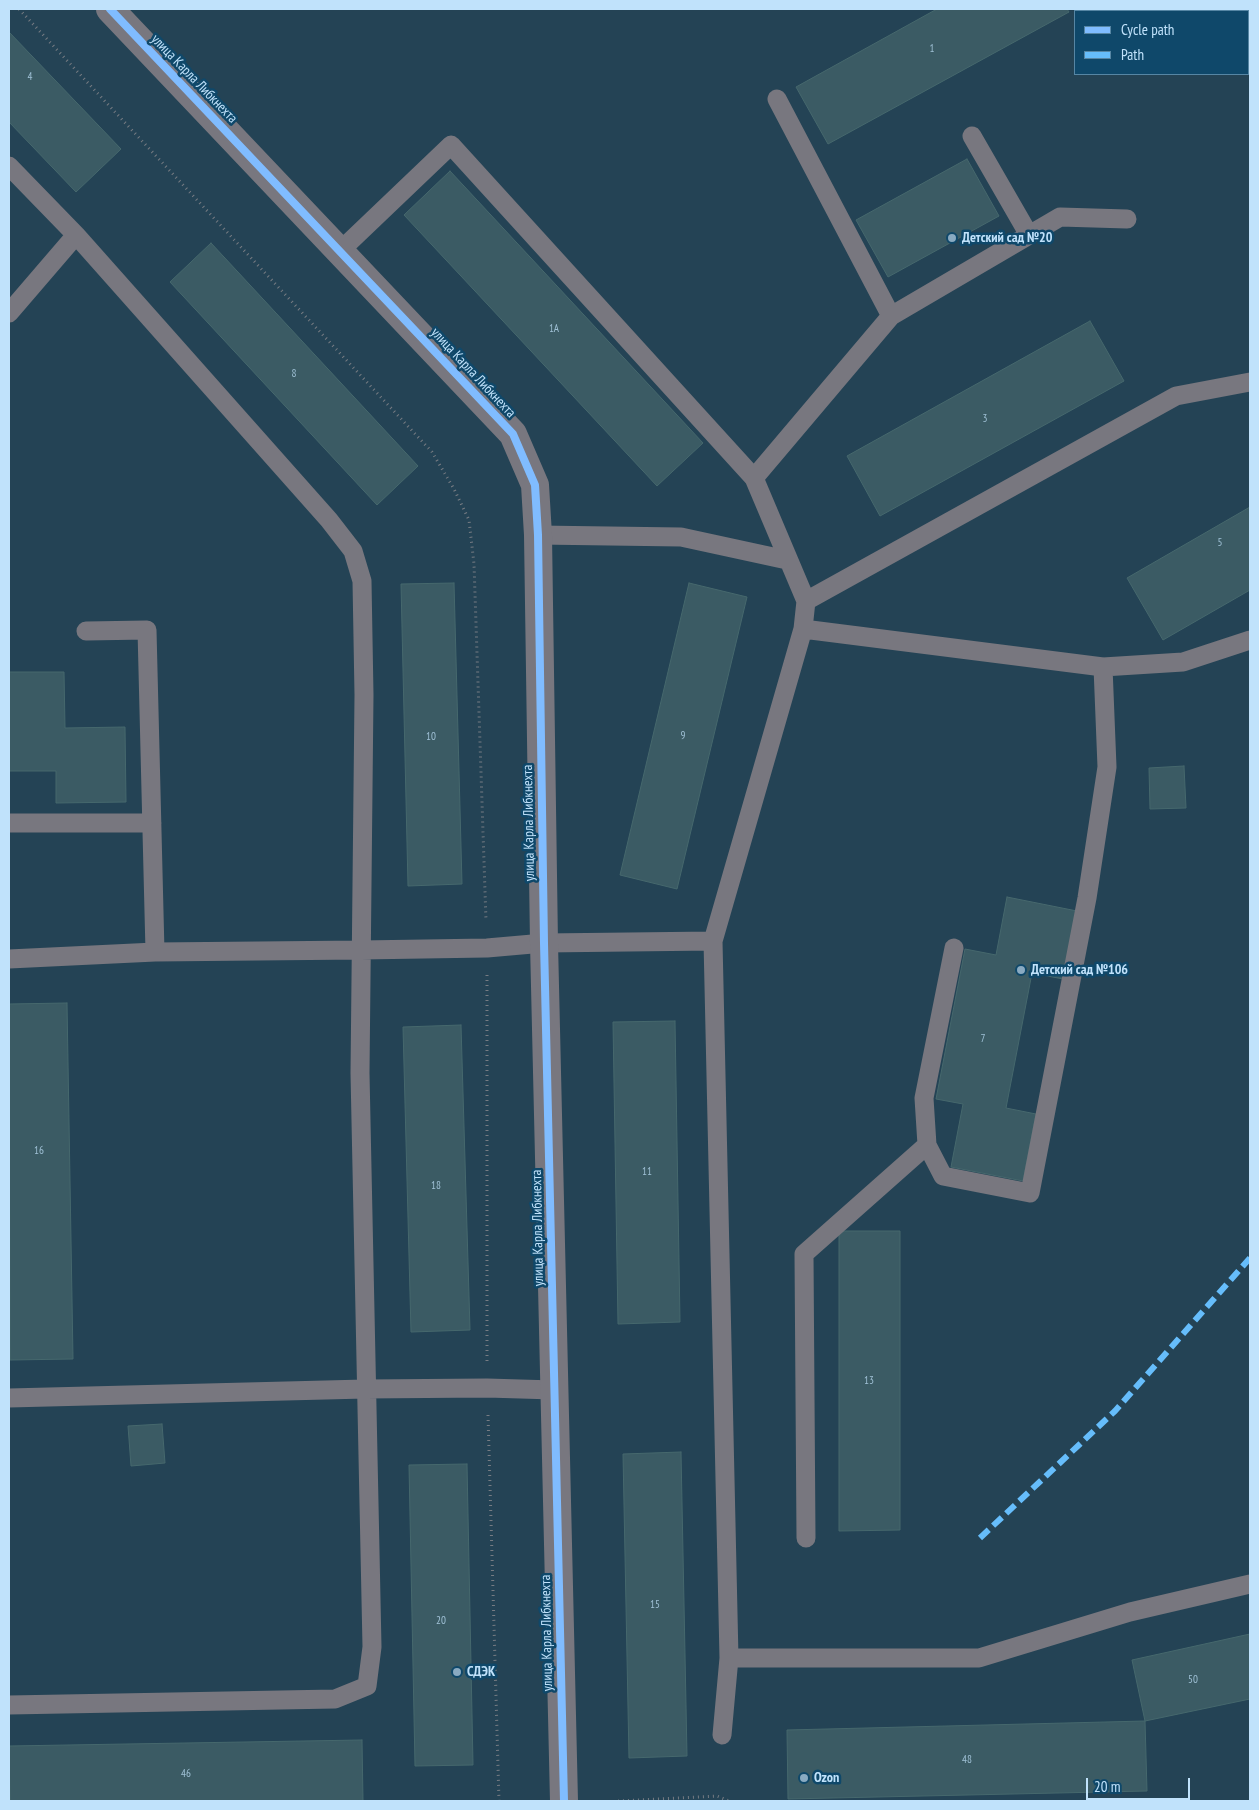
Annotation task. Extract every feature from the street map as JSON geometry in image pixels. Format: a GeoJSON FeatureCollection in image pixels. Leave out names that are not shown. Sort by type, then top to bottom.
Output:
{"type":"FeatureCollection","features":[{"type":"Feature","properties":{"kind":"street","name":"улица Карла Либкнехта"},"geometry":{"type":"LineString","coordinates":[[110,9],[513,434],[535,485],[538,535],[544,943],[564,1801]]}},
{"type":"Feature","properties":{"kind":"lane"},"geometry":{"type":"LineString","coordinates":[[777,99],[891,316]]}},
{"type":"Feature","properties":{"kind":"lane"},"geometry":{"type":"LineString","coordinates":[[972,136],[1029,235]]}},
{"type":"Feature","properties":{"kind":"lane"},"geometry":{"type":"LineString","coordinates":[[340,251],[451,145],[754,478],[806,601],[803,629],[713,941],[729,1658],[722,1734]]}},
{"type":"Feature","properties":{"kind":"lane"},"geometry":{"type":"LineString","coordinates":[[9,166],[76,235],[329,520],[353,551],[362,581],[364,695],[360,1073],[372,1647],[367,1686],[335,1699],[9,1705]]}},
{"type":"Feature","properties":{"kind":"lane"},"geometry":{"type":"LineString","coordinates":[[754,478],[891,316],[1060,217],[1127,219]]}},
{"type":"Feature","properties":{"kind":"lane"},"geometry":{"type":"LineString","coordinates":[[9,314],[76,235]]}},
{"type":"Feature","properties":{"kind":"lane"},"geometry":{"type":"LineString","coordinates":[[806,601],[1176,396],[1250,382]]}},
{"type":"Feature","properties":{"kind":"lane"},"geometry":{"type":"LineString","coordinates":[[538,535],[681,537],[788,560]]}},
{"type":"Feature","properties":{"kind":"lane"},"geometry":{"type":"LineString","coordinates":[[803,629],[1103,667],[1184,662],[1248,646]]}},
{"type":"Feature","properties":{"kind":"lane"},"geometry":{"type":"LineString","coordinates":[[86,631],[147,630],[155,952]]}},
{"type":"Feature","properties":{"kind":"lane"},"geometry":{"type":"LineString","coordinates":[[954,948],[924,1098],[927,1145],[943,1176],[1030,1193],[1087,898],[1107,767],[1103,667]]}},
{"type":"Feature","properties":{"kind":"lane"},"geometry":{"type":"LineString","coordinates":[[9,822],[152,823]]}},
{"type":"Feature","properties":{"kind":"lane"},"geometry":{"type":"LineString","coordinates":[[9,959],[155,952],[487,948],[544,943],[713,941]]}},
{"type":"Feature","properties":{"kind":"lane"},"geometry":{"type":"LineString","coordinates":[[806,1538],[804,1254],[927,1145]]}},
{"type":"Feature","properties":{"kind":"lane"},"geometry":{"type":"LineString","coordinates":[[9,1398],[366,1389],[488,1388],[554,1390]]}},
{"type":"Feature","properties":{"kind":"lane"},"geometry":{"type":"LineString","coordinates":[[729,1658],[979,1658],[1130,1612],[1250,1584]]}},
{"type":"Feature","properties":{"kind":"path"},"geometry":{"type":"LineString","coordinates":[[20,9],[432,452],[454,489],[469,520],[474,564],[487,948],[488,1388],[499,1801]]}},
{"type":"Feature","properties":{"kind":"path"},"geometry":{"type":"LineString","coordinates":[[618,1801],[717,1796],[729,1801]]}},
{"type":"Feature","properties":{"kind":"building"},"geometry":{"type":"Polygon","coordinates":[[[937,9],[1067,9],[1069,12],[828,144],[796,87],[937,9]]]}},
{"type":"Feature","properties":{"kind":"building"},"geometry":{"type":"Polygon","coordinates":[[[9,32],[121,149],[76,192],[9,122],[9,32]]]}},
{"type":"Feature","properties":{"kind":"building"},"geometry":{"type":"Polygon","coordinates":[[[967,159],[999,216],[888,277],[856,220],[967,159]]]}},
{"type":"Feature","properties":{"kind":"building"},"geometry":{"type":"Polygon","coordinates":[[[450,171],[703,443],[657,486],[404,215],[450,171]]]}},
{"type":"Feature","properties":{"kind":"building"},"geometry":{"type":"Polygon","coordinates":[[[211,243],[418,466],[377,505],[170,282],[211,243]]]}},
{"type":"Feature","properties":{"kind":"building"},"geometry":{"type":"Polygon","coordinates":[[[1090,321],[1124,381],[880,516],[847,456],[1090,321]]]}},
{"type":"Feature","properties":{"kind":"building"},"geometry":{"type":"Polygon","coordinates":[[[1250,507],[1250,590],[1163,640],[1127,578],[1250,507]]]}},
{"type":"Feature","properties":{"kind":"building"},"geometry":{"type":"Polygon","coordinates":[[[454,583],[462,884],[408,886],[401,584],[454,583]]]}},
{"type":"Feature","properties":{"kind":"building"},"geometry":{"type":"Polygon","coordinates":[[[689,583],[747,597],[677,889],[620,875],[689,583]]]}},
{"type":"Feature","properties":{"kind":"building"},"geometry":{"type":"Polygon","coordinates":[[[9,672],[64,672],[65,728],[125,727],[126,802],[56,803],[56,771],[9,771],[9,672]]]}},
{"type":"Feature","properties":{"kind":"building"},"geometry":{"type":"Polygon","coordinates":[[[1184,766],[1186,808],[1150,809],[1149,768],[1184,766]]]}},
{"type":"Feature","properties":{"kind":"building"},"geometry":{"type":"Polygon","coordinates":[[[1007,897],[1077,911],[1063,979],[1032,973],[1006,1108],[1036,1114],[1023,1181],[951,1167],[963,1104],[936,1099],[965,949],[996,955],[1007,897]]]}},
{"type":"Feature","properties":{"kind":"building"},"geometry":{"type":"Polygon","coordinates":[[[67,1003],[73,1359],[10,1360],[9,1004],[67,1003]]]}},
{"type":"Feature","properties":{"kind":"building"},"geometry":{"type":"Polygon","coordinates":[[[675,1021],[680,1322],[618,1324],[613,1022],[675,1021]]]}},
{"type":"Feature","properties":{"kind":"building"},"geometry":{"type":"Polygon","coordinates":[[[461,1025],[470,1330],[411,1332],[403,1027],[461,1025]]]}},
{"type":"Feature","properties":{"kind":"building"},"geometry":{"type":"Polygon","coordinates":[[[839,1231],[900,1231],[900,1530],[839,1531],[839,1231]]]}},
{"type":"Feature","properties":{"kind":"building"},"geometry":{"type":"Polygon","coordinates":[[[162,1424],[165,1463],[131,1466],[128,1426],[162,1424]]]}},
{"type":"Feature","properties":{"kind":"building"},"geometry":{"type":"Polygon","coordinates":[[[681,1452],[687,1756],[629,1758],[623,1454],[681,1452]]]}},
{"type":"Feature","properties":{"kind":"building"},"geometry":{"type":"Polygon","coordinates":[[[467,1464],[473,1765],[415,1766],[409,1465],[467,1464]]]}},
{"type":"Feature","properties":{"kind":"building"},"geometry":{"type":"Polygon","coordinates":[[[1250,1634],[1250,1699],[1145,1721],[1132,1660],[1250,1634]]]}},
{"type":"Feature","properties":{"kind":"building"},"geometry":{"type":"Polygon","coordinates":[[[1145,1721],[1147,1791],[788,1799],[787,1730],[1145,1721]]]}},
{"type":"Feature","properties":{"kind":"building"},"geometry":{"type":"Polygon","coordinates":[[[362,1740],[363,1801],[10,1801],[9,1746],[362,1740]]]}},
{"type":"Feature","properties":{"kind":"marked path"},"geometry":{"type":"LineString","coordinates":[[980,1538],[1115,1411],[1250,1258]]}},
{"type":"Feature","properties":{"kind":"cycle path"},"geometry":{"type":"LineString","coordinates":[[110,9],[513,434],[535,485],[538,535],[544,943],[564,1801]]}},
{"type":"Feature","properties":{"kind":"place","name":"Детский сад №20"},"geometry":{"type":"Point","coordinates":[952,238]}},
{"type":"Feature","properties":{"kind":"place","name":"Детский сад №106"},"geometry":{"type":"Point","coordinates":[1021,970]}},
{"type":"Feature","properties":{"kind":"place","name":"СДЭК"},"geometry":{"type":"Point","coordinates":[457,1672]}},
{"type":"Feature","properties":{"kind":"place","name":"Ozon"},"geometry":{"type":"Point","coordinates":[804,1778]}}]}
